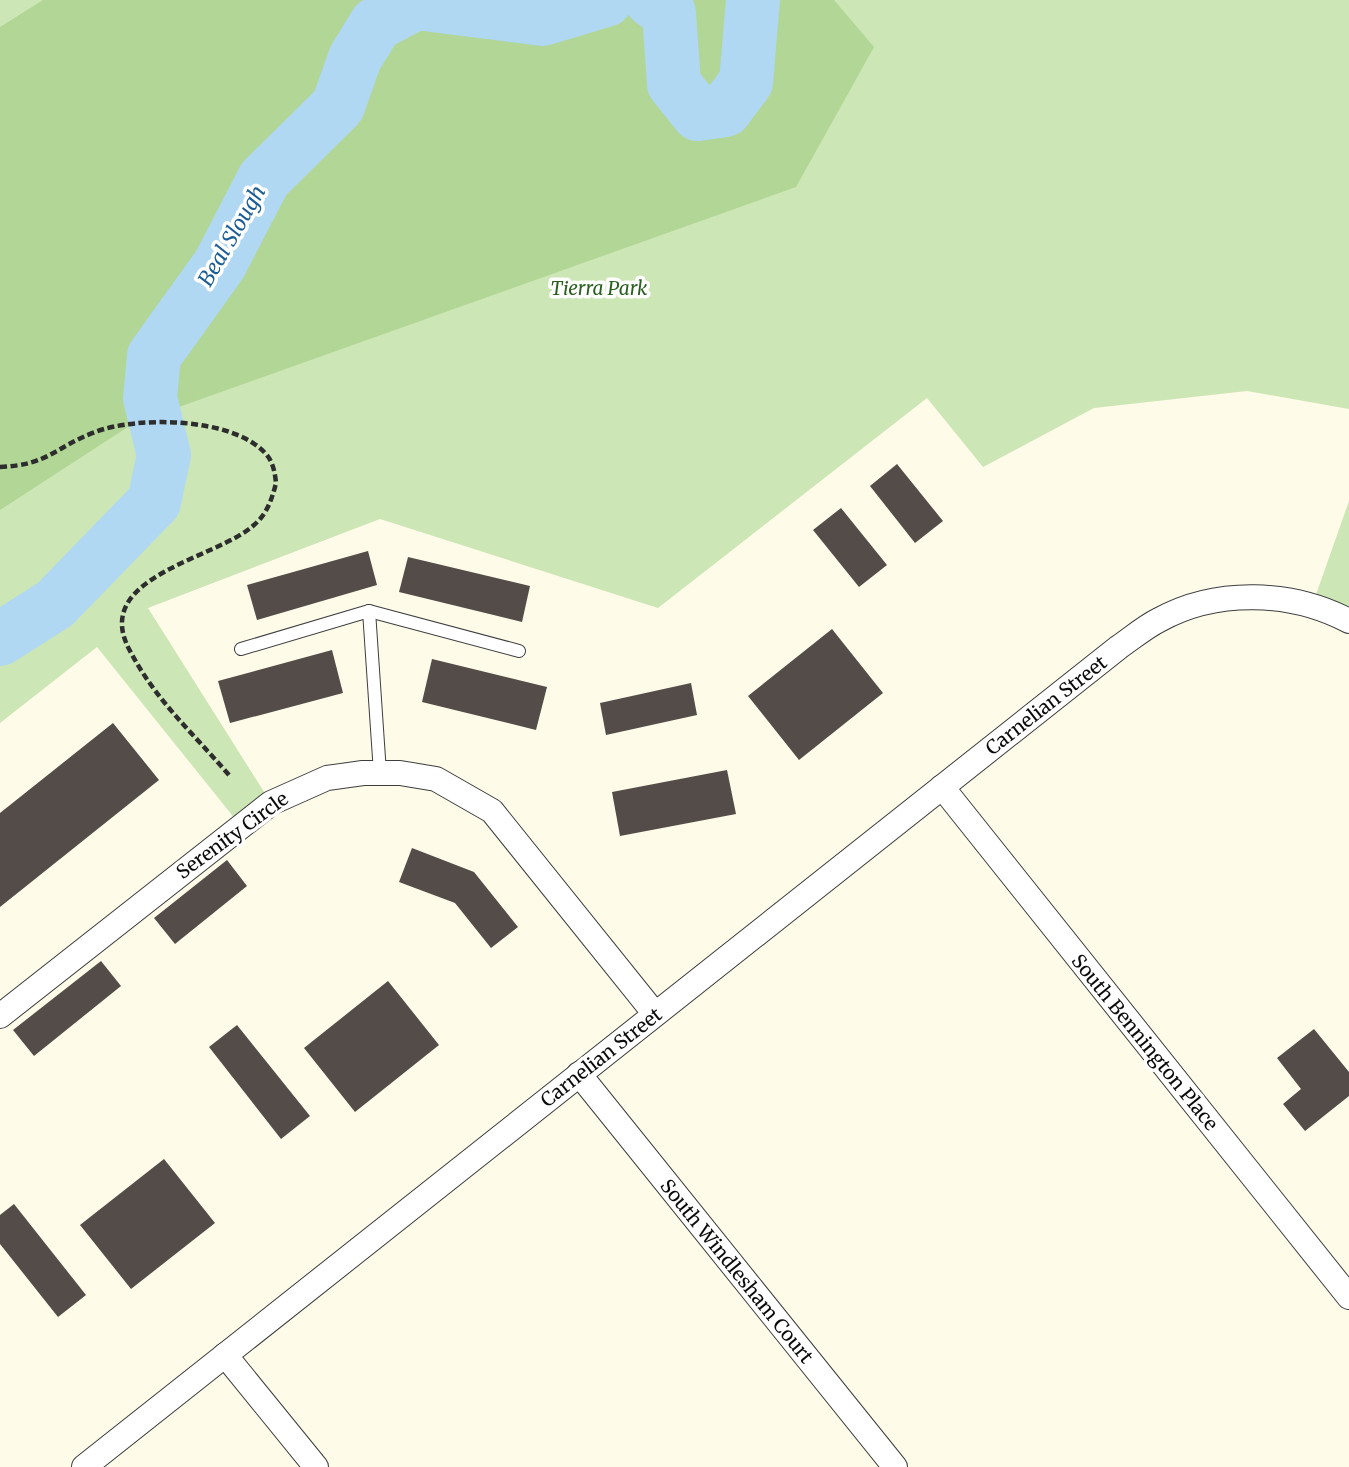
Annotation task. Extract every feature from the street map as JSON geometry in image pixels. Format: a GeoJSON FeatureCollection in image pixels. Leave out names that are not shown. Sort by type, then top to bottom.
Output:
{"type":"FeatureCollection","features":[{"type":"Feature","properties":{"kind":"street","name":"Carnelian Street"},"geometry":{"type":"LineString","coordinates":[[84,1467],[942,787],[1160,619],[1195,605],[1231,598],[1276,598],[1312,606],[1349,621]]}},
{"type":"Feature","properties":{"kind":"street","name":"Serenity Circle"},"geometry":{"type":"LineString","coordinates":[[0,1016],[271,803],[327,778],[380,773],[436,779],[492,811],[655,1014]]}},
{"type":"Feature","properties":{"kind":"street","name":"South Bennington Place"},"geometry":{"type":"LineString","coordinates":[[942,787],[1349,1297]]}},
{"type":"Feature","properties":{"kind":"street","name":"South Windlesham Court"},"geometry":{"type":"LineString","coordinates":[[579,1074],[895,1467]]}},
{"type":"Feature","properties":{"kind":"street"},"geometry":{"type":"LineString","coordinates":[[225,1355],[316,1467]]}},
{"type":"Feature","properties":{"kind":"lane"},"geometry":{"type":"LineString","coordinates":[[369,611],[380,773]]}},
{"type":"Feature","properties":{"kind":"lane"},"geometry":{"type":"LineString","coordinates":[[241,649],[369,611],[519,652]]}},
{"type":"Feature","properties":{"kind":"path"},"geometry":{"type":"LineString","coordinates":[[0,467],[42,461],[95,432],[134,423],[188,424],[229,433],[250,441],[267,454],[276,483],[272,499],[254,525],[238,537],[147,582],[124,607],[121,621],[127,646],[172,716],[229,775]]}},
{"type":"Feature","properties":{"kind":"green space","name":"Tierra Park"},"geometry":{"type":"Polygon","coordinates":[[[0,0],[1349,0],[1349,409],[1247,391],[1094,408],[983,467],[927,398],[658,608],[380,519],[148,608],[271,803],[240,825],[97,647],[0,723],[0,0]]]}},
{"type":"Feature","properties":{"kind":"green space"},"geometry":{"type":"Polygon","coordinates":[[[43,0],[834,0],[874,47],[796,187],[134,423],[0,510],[0,27],[43,0]]]}},
{"type":"Feature","properties":{"kind":"green space"},"geometry":{"type":"Polygon","coordinates":[[[1349,501],[1349,615],[1312,606],[1349,501]]]}},
{"type":"Feature","properties":{"kind":"building"},"geometry":{"type":"Polygon","coordinates":[[[897,464],[943,521],[915,543],[870,486],[897,464]]]}},
{"type":"Feature","properties":{"kind":"building"},"geometry":{"type":"Polygon","coordinates":[[[841,508],[887,565],[859,587],[813,530],[841,508]]]}},
{"type":"Feature","properties":{"kind":"building"},"geometry":{"type":"Polygon","coordinates":[[[368,551],[377,585],[257,620],[247,585],[368,551]]]}},
{"type":"Feature","properties":{"kind":"building"},"geometry":{"type":"Polygon","coordinates":[[[408,557],[530,586],[522,622],[399,592],[408,557]]]}},
{"type":"Feature","properties":{"kind":"building"},"geometry":{"type":"Polygon","coordinates":[[[832,629],[883,693],[799,760],[748,696],[832,629]]]}},
{"type":"Feature","properties":{"kind":"building"},"geometry":{"type":"Polygon","coordinates":[[[332,650],[343,693],[230,723],[218,681],[332,650]]]}},
{"type":"Feature","properties":{"kind":"building"},"geometry":{"type":"Polygon","coordinates":[[[432,659],[547,687],[536,730],[422,702],[432,659]]]}},
{"type":"Feature","properties":{"kind":"building"},"geometry":{"type":"Polygon","coordinates":[[[691,683],[697,715],[606,735],[600,703],[691,683]]]}},
{"type":"Feature","properties":{"kind":"building"},"geometry":{"type":"Polygon","coordinates":[[[113,723],[159,780],[0,907],[0,813],[113,723]]]}},
{"type":"Feature","properties":{"kind":"building"},"geometry":{"type":"Polygon","coordinates":[[[727,770],[736,814],[620,836],[612,792],[727,770]]]}},
{"type":"Feature","properties":{"kind":"building"},"geometry":{"type":"Polygon","coordinates":[[[412,848],[474,872],[518,927],[491,948],[455,903],[399,882],[412,848]]]}},
{"type":"Feature","properties":{"kind":"building"},"geometry":{"type":"Polygon","coordinates":[[[227,860],[247,886],[175,944],[154,918],[227,860]]]}},
{"type":"Feature","properties":{"kind":"building"},"geometry":{"type":"Polygon","coordinates":[[[101,961],[121,986],[34,1056],[13,1030],[101,961]]]}},
{"type":"Feature","properties":{"kind":"building"},"geometry":{"type":"Polygon","coordinates":[[[388,981],[439,1045],[355,1112],[304,1048],[388,981]]]}},
{"type":"Feature","properties":{"kind":"building"},"geometry":{"type":"Polygon","coordinates":[[[237,1025],[310,1116],[281,1139],[209,1047],[237,1025]]]}},
{"type":"Feature","properties":{"kind":"building"},"geometry":{"type":"Polygon","coordinates":[[[1314,1029],[1349,1072],[1349,1096],[1305,1131],[1283,1104],[1301,1089],[1277,1058],[1314,1029]]]}},
{"type":"Feature","properties":{"kind":"building"},"geometry":{"type":"Polygon","coordinates":[[[164,1159],[215,1223],[131,1289],[80,1225],[164,1159]]]}},
{"type":"Feature","properties":{"kind":"building"},"geometry":{"type":"Polygon","coordinates":[[[14,1204],[86,1295],[58,1317],[0,1244],[0,1215],[14,1204]]]}},
{"type":"Feature","properties":{"kind":"waterway","name":"Beal Slough"},"geometry":{"type":"LineString","coordinates":[[0,639],[55,604],[154,502],[164,455],[150,398],[154,356],[220,264],[264,179],[338,106],[355,58],[376,24],[416,3],[543,19],[606,0]]}},
{"type":"Feature","properties":{"kind":"waterway","name":"Beal Slough"},"geometry":{"type":"LineString","coordinates":[[651,0],[669,13],[674,84],[698,114],[725,110],[746,82],[753,0]]}}]}
